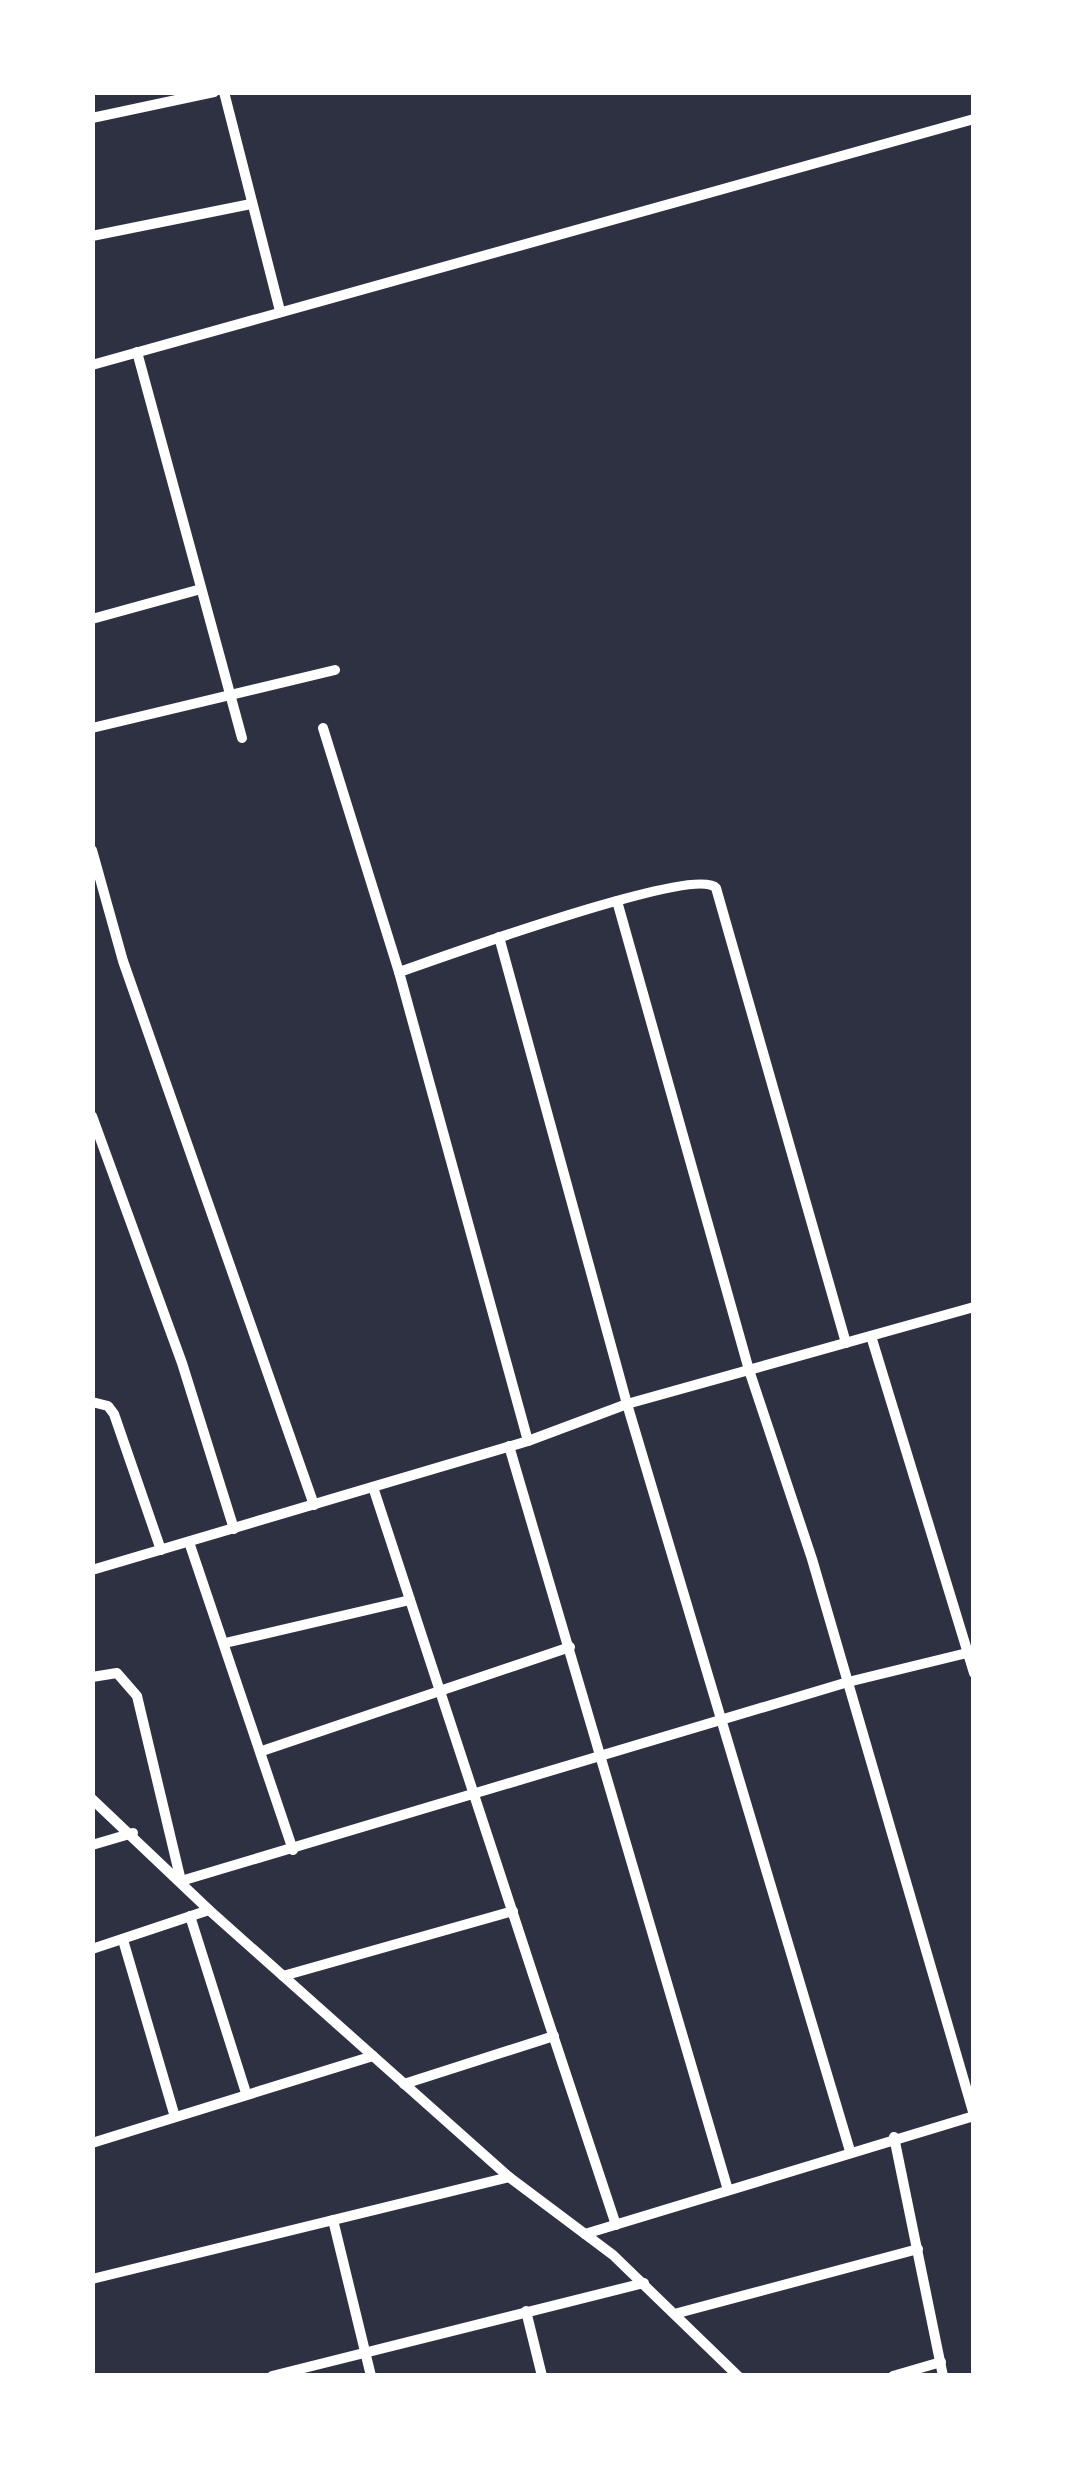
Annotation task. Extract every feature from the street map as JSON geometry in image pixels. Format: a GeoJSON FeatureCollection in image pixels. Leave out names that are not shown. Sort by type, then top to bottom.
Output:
{"type":"FeatureCollection","features":[{"type":"Feature","properties":{"kind":"street"},"geometry":{"type":"LineString","coordinates":[[92,118],[214,92]]}},
{"type":"Feature","properties":{"kind":"street"},"geometry":{"type":"LineString","coordinates":[[224,92],[280,312]]}},
{"type":"Feature","properties":{"kind":"street"},"geometry":{"type":"LineString","coordinates":[[92,365],[974,119]]}},
{"type":"Feature","properties":{"kind":"street"},"geometry":{"type":"LineString","coordinates":[[92,236],[251,204]]}},
{"type":"Feature","properties":{"kind":"street"},"geometry":{"type":"LineString","coordinates":[[137,352],[242,738]]}},
{"type":"Feature","properties":{"kind":"street"},"geometry":{"type":"LineString","coordinates":[[92,619],[202,589]]}},
{"type":"Feature","properties":{"kind":"street"},"geometry":{"type":"LineString","coordinates":[[92,728],[334,670]]}},
{"type":"Feature","properties":{"kind":"street"},"geometry":{"type":"LineString","coordinates":[[323,728],[399,972],[528,1441]]}},
{"type":"Feature","properties":{"kind":"street"},"geometry":{"type":"LineString","coordinates":[[92,850],[123,962],[314,1505]]}},
{"type":"Feature","properties":{"kind":"street"},"geometry":{"type":"LineString","coordinates":[[399,972],[617,901],[700,881],[716,888],[846,1343]]}},
{"type":"Feature","properties":{"kind":"street"},"geometry":{"type":"LineString","coordinates":[[586,2234],[894,2137],[974,2116],[848,1682],[749,1370],[617,901]]}},
{"type":"Feature","properties":{"kind":"street"},"geometry":{"type":"LineString","coordinates":[[499,937],[627,1404],[850,2151]]}},
{"type":"Feature","properties":{"kind":"street"},"geometry":{"type":"LineString","coordinates":[[92,1116],[182,1363],[234,1529]]}},
{"type":"Feature","properties":{"kind":"street"},"geometry":{"type":"LineString","coordinates":[[92,1570],[528,1441],[627,1404],[974,1307]]}},
{"type":"Feature","properties":{"kind":"street"},"geometry":{"type":"LineString","coordinates":[[871,1336],[974,1673]]}},
{"type":"Feature","properties":{"kind":"street"},"geometry":{"type":"LineString","coordinates":[[92,1402],[108,1406],[114,1414],[161,1550]]}},
{"type":"Feature","properties":{"kind":"street"},"geometry":{"type":"LineString","coordinates":[[510,1446],[728,2190]]}},
{"type":"Feature","properties":{"kind":"street"},"geometry":{"type":"LineString","coordinates":[[374,1487],[436,1692],[475,1795],[616,2225]]}},
{"type":"Feature","properties":{"kind":"street"},"geometry":{"type":"LineString","coordinates":[[190,1542],[293,1850]]}},
{"type":"Feature","properties":{"kind":"street"},"geometry":{"type":"LineString","coordinates":[[225,1642],[410,1600]]}},
{"type":"Feature","properties":{"kind":"street"},"geometry":{"type":"LineString","coordinates":[[262,1751],[570,1647]]}},
{"type":"Feature","properties":{"kind":"street"},"geometry":{"type":"LineString","coordinates":[[181,1881],[848,1682],[966,1653]]}},
{"type":"Feature","properties":{"kind":"street"},"geometry":{"type":"LineString","coordinates":[[92,1677],[117,1673],[136,1696],[181,1881]]}},
{"type":"Feature","properties":{"kind":"street"},"geometry":{"type":"LineString","coordinates":[[92,1799],[133,1833],[209,1910],[510,2177],[586,2234],[678,2312],[738,2376]]}},
{"type":"Feature","properties":{"kind":"street"},"geometry":{"type":"LineString","coordinates":[[92,1845],[133,1833]]}},
{"type":"Feature","properties":{"kind":"street"},"geometry":{"type":"LineString","coordinates":[[92,1949],[209,1910]]}},
{"type":"Feature","properties":{"kind":"street"},"geometry":{"type":"LineString","coordinates":[[283,1976],[513,1911]]}},
{"type":"Feature","properties":{"kind":"street"},"geometry":{"type":"LineString","coordinates":[[190,1916],[246,2093]]}},
{"type":"Feature","properties":{"kind":"street"},"geometry":{"type":"LineString","coordinates":[[123,1940],[175,2117]]}},
{"type":"Feature","properties":{"kind":"street"},"geometry":{"type":"LineString","coordinates":[[404,2084],[554,2036]]}},
{"type":"Feature","properties":{"kind":"street"},"geometry":{"type":"LineString","coordinates":[[92,2143],[373,2056]]}},
{"type":"Feature","properties":{"kind":"street"},"geometry":{"type":"LineString","coordinates":[[894,2137],[942,2376]]}},
{"type":"Feature","properties":{"kind":"street"},"geometry":{"type":"LineString","coordinates":[[92,2280],[510,2177]]}},
{"type":"Feature","properties":{"kind":"street"},"geometry":{"type":"LineString","coordinates":[[332,2220],[371,2376]]}},
{"type":"Feature","properties":{"kind":"street"},"geometry":{"type":"LineString","coordinates":[[678,2312],[918,2250]]}},
{"type":"Feature","properties":{"kind":"street"},"geometry":{"type":"LineString","coordinates":[[272,2376],[644,2283]]}},
{"type":"Feature","properties":{"kind":"street"},"geometry":{"type":"LineString","coordinates":[[526,2312],[542,2376]]}},
{"type":"Feature","properties":{"kind":"street"},"geometry":{"type":"LineString","coordinates":[[892,2376],[941,2362]]}}]}
